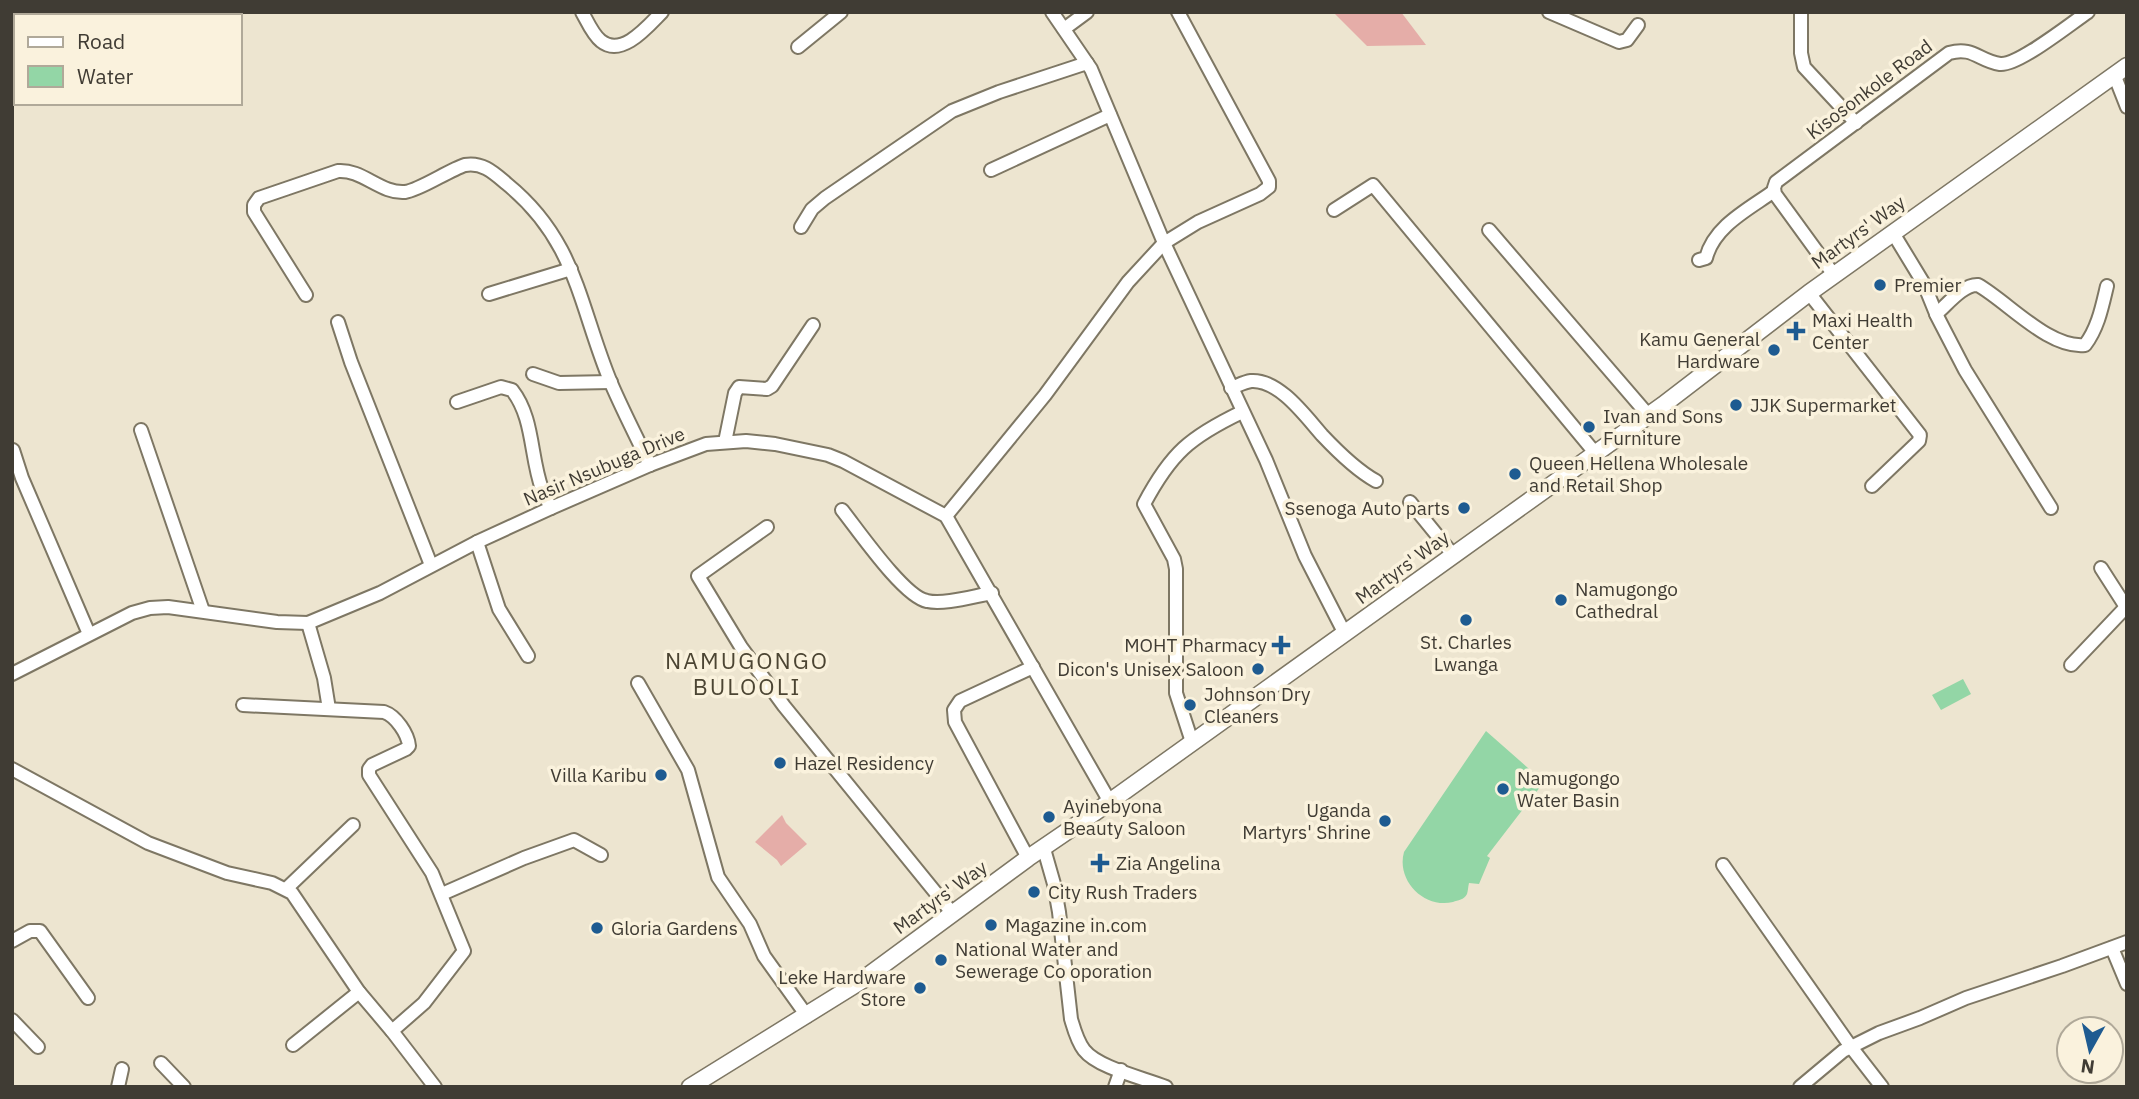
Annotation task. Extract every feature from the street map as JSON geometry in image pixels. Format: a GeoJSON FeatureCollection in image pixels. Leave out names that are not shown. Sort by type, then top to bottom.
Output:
{"type":"FeatureCollection","features":[{"type":"Feature","properties":{"kind":"main road","name":"Martyrs' Way"},"geometry":{"type":"LineString","coordinates":[[690,1087],[861,981],[1028,858],[1649,416],[1809,293],[2120,70]]}},
{"type":"Feature","properties":{"kind":"street"},"geometry":{"type":"LineString","coordinates":[[582,12],[600,41],[619,46],[633,39],[662,12]]}},
{"type":"Feature","properties":{"kind":"street"},"geometry":{"type":"LineString","coordinates":[[797,47],[841,12]]}},
{"type":"Feature","properties":{"kind":"street"},"geometry":{"type":"LineString","coordinates":[[1052,12],[1087,63],[1164,243],[1266,460],[1305,556],[1345,634]]}},
{"type":"Feature","properties":{"kind":"street"},"geometry":{"type":"LineString","coordinates":[[1065,29],[1087,12]]}},
{"type":"Feature","properties":{"kind":"street"},"geometry":{"type":"LineString","coordinates":[[1110,802],[946,516],[1045,395],[1128,282],[1164,243],[1198,222],[1260,194],[1267,190],[1270,184],[1178,12]]}},
{"type":"Feature","properties":{"kind":"street"},"geometry":{"type":"LineString","coordinates":[[1549,12],[1619,42],[1627,40],[1638,25]]}},
{"type":"Feature","properties":{"kind":"street"},"geometry":{"type":"LineString","coordinates":[[1801,12],[1801,53],[1804,67],[1856,123]]}},
{"type":"Feature","properties":{"kind":"street","name":"Kisosonkole Road"},"geometry":{"type":"LineString","coordinates":[[1699,260],[1706,258],[1709,247],[1725,227],[1774,191],[1776,182],[1949,53],[1961,50],[1997,64],[2006,64],[2029,53],[2088,12]]}},
{"type":"Feature","properties":{"kind":"street"},"geometry":{"type":"LineString","coordinates":[[801,227],[812,209],[825,198],[952,111],[999,92],[1087,63]]}},
{"type":"Feature","properties":{"kind":"street"},"geometry":{"type":"LineString","coordinates":[[2120,70],[2127,107]]}},
{"type":"Feature","properties":{"kind":"street"},"geometry":{"type":"LineString","coordinates":[[991,170],[1110,115]]}},
{"type":"Feature","properties":{"kind":"street"},"geometry":{"type":"LineString","coordinates":[[306,295],[253,208],[259,198],[343,170],[393,190],[405,192],[458,167],[469,164],[486,167],[523,197],[548,226],[571,269],[611,382],[650,465]]}},
{"type":"Feature","properties":{"kind":"street"},"geometry":{"type":"LineString","coordinates":[[1334,210],[1373,185],[1596,454]]}},
{"type":"Feature","properties":{"kind":"street"},"geometry":{"type":"LineString","coordinates":[[1774,191],[1834,275]]}},
{"type":"Feature","properties":{"kind":"street"},"geometry":{"type":"LineString","coordinates":[[1489,230],[1649,416]]}},
{"type":"Feature","properties":{"kind":"street"},"geometry":{"type":"LineString","coordinates":[[1893,233],[1924,284],[1965,370],[2051,508]]}},
{"type":"Feature","properties":{"kind":"street"},"geometry":{"type":"LineString","coordinates":[[489,294],[571,269]]}},
{"type":"Feature","properties":{"kind":"street"},"geometry":{"type":"LineString","coordinates":[[1936,314],[1971,285],[1978,285],[2051,336],[2065,343],[2085,345],[2099,316],[2107,286]]}},
{"type":"Feature","properties":{"kind":"street"},"geometry":{"type":"LineString","coordinates":[[1809,293],[1920,437],[1872,486]]}},
{"type":"Feature","properties":{"kind":"street"},"geometry":{"type":"LineString","coordinates":[[338,322],[351,362],[431,565]]}},
{"type":"Feature","properties":{"kind":"street"},"geometry":{"type":"LineString","coordinates":[[725,442],[735,393],[739,387],[766,389],[772,386],[813,325]]}},
{"type":"Feature","properties":{"kind":"street"},"geometry":{"type":"LineString","coordinates":[[533,374],[559,383],[611,382]]}},
{"type":"Feature","properties":{"kind":"street"},"geometry":{"type":"LineString","coordinates":[[1231,388],[1251,381],[1277,390],[1303,412],[1322,435],[1360,471],[1376,481]]}},
{"type":"Feature","properties":{"kind":"street"},"geometry":{"type":"LineString","coordinates":[[457,402],[501,387],[512,390],[521,406],[532,438],[542,489],[551,508]]}},
{"type":"Feature","properties":{"kind":"street"},"geometry":{"type":"LineString","coordinates":[[1192,742],[1176,693],[1177,569],[1144,504],[1159,476],[1185,445],[1211,427],[1242,412]]}},
{"type":"Feature","properties":{"kind":"street"},"geometry":{"type":"LineString","coordinates":[[141,430],[203,611]]}},
{"type":"Feature","properties":{"kind":"street","name":"Nasir Nsubuga Drive"},"geometry":{"type":"LineString","coordinates":[[12,674],[89,634],[150,608],[168,607],[308,624],[380,593],[477,542],[551,508],[706,444],[775,444],[828,455],[946,516]]}},
{"type":"Feature","properties":{"kind":"street"},"geometry":{"type":"LineString","coordinates":[[13,450],[22,478],[89,634]]}},
{"type":"Feature","properties":{"kind":"street"},"geometry":{"type":"LineString","coordinates":[[1410,502],[1454,556]]}},
{"type":"Feature","properties":{"kind":"street"},"geometry":{"type":"LineString","coordinates":[[842,510],[881,560],[914,596],[936,602],[992,593]]}},
{"type":"Feature","properties":{"kind":"street"},"geometry":{"type":"LineString","coordinates":[[767,527],[698,576],[741,648],[784,706],[953,914]]}},
{"type":"Feature","properties":{"kind":"street"},"geometry":{"type":"LineString","coordinates":[[477,542],[499,609],[528,656]]}},
{"type":"Feature","properties":{"kind":"street"},"geometry":{"type":"LineString","coordinates":[[2071,665],[2127,606],[2101,568]]}},
{"type":"Feature","properties":{"kind":"street"},"geometry":{"type":"LineString","coordinates":[[308,624],[327,687],[329,709]]}},
{"type":"Feature","properties":{"kind":"street"},"geometry":{"type":"LineString","coordinates":[[1028,858],[967,748],[953,713],[960,701],[1034,667]]}},
{"type":"Feature","properties":{"kind":"street"},"geometry":{"type":"LineString","coordinates":[[638,683],[688,769],[718,877],[750,924],[764,956],[807,1016]]}},
{"type":"Feature","properties":{"kind":"street"},"geometry":{"type":"LineString","coordinates":[[243,705],[390,714],[409,741],[406,749],[372,765],[369,775],[432,873],[462,944],[463,955],[424,1003],[392,1031]]}},
{"type":"Feature","properties":{"kind":"street"},"geometry":{"type":"LineString","coordinates":[[12,769],[148,843],[227,873],[272,883],[292,893],[359,992],[435,1087]]}},
{"type":"Feature","properties":{"kind":"street"},"geometry":{"type":"LineString","coordinates":[[286,890],[353,825]]}},
{"type":"Feature","properties":{"kind":"street"},"geometry":{"type":"LineString","coordinates":[[442,894],[568,841],[579,841],[600,855]]}},
{"type":"Feature","properties":{"kind":"street"},"geometry":{"type":"LineString","coordinates":[[1044,849],[1059,912],[1074,1031],[1090,1056],[1166,1087]]}},
{"type":"Feature","properties":{"kind":"street"},"geometry":{"type":"LineString","coordinates":[[1723,865],[1882,1087]]}},
{"type":"Feature","properties":{"kind":"street"},"geometry":{"type":"LineString","coordinates":[[12,941],[30,931],[38,930],[88,998]]}},
{"type":"Feature","properties":{"kind":"street"},"geometry":{"type":"LineString","coordinates":[[1800,1087],[1851,1047],[1965,998],[2127,942]]}},
{"type":"Feature","properties":{"kind":"street"},"geometry":{"type":"LineString","coordinates":[[2112,948],[2127,984]]}},
{"type":"Feature","properties":{"kind":"street"},"geometry":{"type":"LineString","coordinates":[[293,1045],[359,992]]}},
{"type":"Feature","properties":{"kind":"street"},"geometry":{"type":"LineString","coordinates":[[12,1020],[38,1046]]}},
{"type":"Feature","properties":{"kind":"street"},"geometry":{"type":"LineString","coordinates":[[161,1062],[184,1087]]}},
{"type":"Feature","properties":{"kind":"street"},"geometry":{"type":"LineString","coordinates":[[118,1087],[122,1069]]}},
{"type":"Feature","properties":{"kind":"street"},"geometry":{"type":"LineString","coordinates":[[1115,1087],[1121,1070]]}},
{"type":"Feature","properties":{"kind":"shaded area"},"geometry":{"type":"Polygon","coordinates":[[[1333,12],[1401,12],[1426,45],[1367,46],[1333,12]]]}},
{"type":"Feature","properties":{"kind":"shaded area"},"geometry":{"type":"Polygon","coordinates":[[[782,815],[786,823],[807,844],[781,866],[755,842],[782,815]]]}},
{"type":"Feature","properties":{"kind":"water"},"geometry":{"type":"Polygon","coordinates":[[[1963,679],[1971,694],[1941,710],[1932,695],[1963,679]]]}},
{"type":"Feature","properties":{"kind":"water"},"geometry":{"type":"Polygon","coordinates":[[[1486,731],[1544,782],[1487,856],[1490,858],[1479,884],[1469,883],[1467,894],[1461,900],[1442,903],[1432,901],[1423,897],[1408,882],[1404,873],[1404,852],[1486,731]]]}},
{"type":"Feature","properties":{"kind":"place","name":"Premier"},"geometry":{"type":"Point","coordinates":[1880,285]}},
{"type":"Feature","properties":{"kind":"place","name":"Maxi Health Center"},"geometry":{"type":"Point","coordinates":[1796,331]}},
{"type":"Feature","properties":{"kind":"place","name":"Kamu General Hardware"},"geometry":{"type":"Point","coordinates":[1774,350]}},
{"type":"Feature","properties":{"kind":"place","name":"JJK Supermarket"},"geometry":{"type":"Point","coordinates":[1736,405]}},
{"type":"Feature","properties":{"kind":"place","name":"Ivan and Sons Furniture"},"geometry":{"type":"Point","coordinates":[1589,427]}},
{"type":"Feature","properties":{"kind":"place","name":"Queen Hellena Wholesale and Retail Shop"},"geometry":{"type":"Point","coordinates":[1515,474]}},
{"type":"Feature","properties":{"kind":"place","name":"Ssenoga Auto parts"},"geometry":{"type":"Point","coordinates":[1464,508]}},
{"type":"Feature","properties":{"kind":"place","name":"Namugongo Cathedral"},"geometry":{"type":"Point","coordinates":[1561,600]}},
{"type":"Feature","properties":{"kind":"place","name":"St. Charles Lwanga"},"geometry":{"type":"Point","coordinates":[1466,620]}},
{"type":"Feature","properties":{"kind":"place","name":"MOHT Pharmacy"},"geometry":{"type":"Point","coordinates":[1281,645]}},
{"type":"Feature","properties":{"kind":"place","name":"Dicon's Unisex Saloon"},"geometry":{"type":"Point","coordinates":[1258,669]}},
{"type":"Feature","properties":{"kind":"place","name":"Johnson Dry Cleaners"},"geometry":{"type":"Point","coordinates":[1190,705]}},
{"type":"Feature","properties":{"kind":"place","name":"Hazel Residency"},"geometry":{"type":"Point","coordinates":[780,763]}},
{"type":"Feature","properties":{"kind":"place","name":"Villa Karibu"},"geometry":{"type":"Point","coordinates":[661,775]}},
{"type":"Feature","properties":{"kind":"place","name":"Namugongo Water Basin"},"geometry":{"type":"Point","coordinates":[1503,789]}},
{"type":"Feature","properties":{"kind":"place","name":"Ayinebyona Beauty Saloon"},"geometry":{"type":"Point","coordinates":[1049,817]}},
{"type":"Feature","properties":{"kind":"place","name":"Uganda Martyrs' Shrine"},"geometry":{"type":"Point","coordinates":[1385,821]}},
{"type":"Feature","properties":{"kind":"place","name":"Zia Angelina"},"geometry":{"type":"Point","coordinates":[1100,863]}},
{"type":"Feature","properties":{"kind":"place","name":"City Rush Traders"},"geometry":{"type":"Point","coordinates":[1034,892]}},
{"type":"Feature","properties":{"kind":"place","name":"Magazine in.com"},"geometry":{"type":"Point","coordinates":[991,925]}},
{"type":"Feature","properties":{"kind":"place","name":"Gloria Gardens"},"geometry":{"type":"Point","coordinates":[597,928]}},
{"type":"Feature","properties":{"kind":"place","name":"National Water and Sewerage Co oporation"},"geometry":{"type":"Point","coordinates":[941,960]}},
{"type":"Feature","properties":{"kind":"place","name":"Leke Hardware Store"},"geometry":{"type":"Point","coordinates":[920,988]}},
{"type":"Feature","properties":{"kind":"district","name":"NAMUGONGO BULOOLI"},"geometry":{"type":"Point","coordinates":[747,674]}}]}
